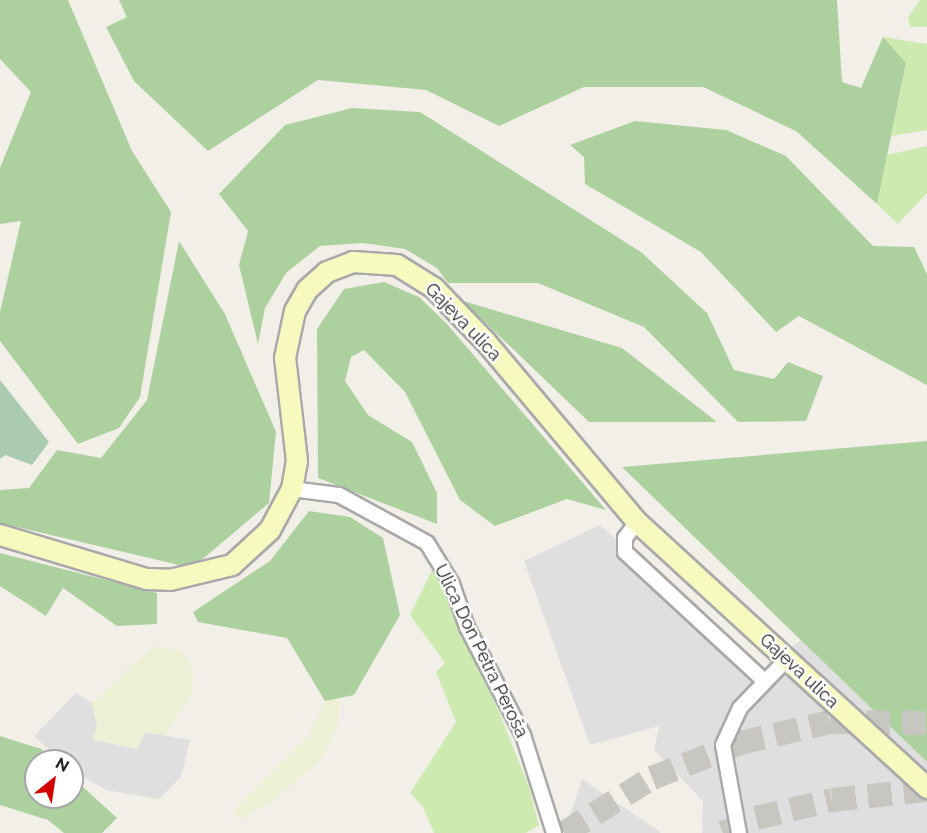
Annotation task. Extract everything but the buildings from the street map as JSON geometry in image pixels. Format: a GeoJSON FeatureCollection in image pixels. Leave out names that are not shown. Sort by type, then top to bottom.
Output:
{"type":"FeatureCollection","features":[{"type":"Feature","properties":{"kind":"main road","name":"Gajeva ulica"},"geometry":{"type":"LineString","coordinates":[[0,535],[117,572],[170,580],[232,565],[270,530],[291,489],[297,461],[285,358],[295,311],[307,290],[327,272],[353,262],[376,261],[407,270],[434,288],[486,342],[637,522],[927,788]]}},
{"type":"Feature","properties":{"kind":"street","name":"Ulica Don Petra Peroša"},"geometry":{"type":"LineString","coordinates":[[291,489],[339,495],[427,543],[452,584],[467,627],[523,735],[554,833]]}},
{"type":"Feature","properties":{"kind":"street"},"geometry":{"type":"LineString","coordinates":[[637,522],[625,538],[625,552],[764,680]]}},
{"type":"Feature","properties":{"kind":"street"},"geometry":{"type":"LineString","coordinates":[[739,833],[723,745],[740,708],[764,680],[786,660]]}},
{"type":"Feature","properties":{"kind":"shaded area"},"geometry":{"type":"Polygon","coordinates":[[[600,525],[763,669],[801,640],[927,762],[927,833],[702,833],[703,801],[654,750],[659,726],[590,745],[524,561],[600,525]]]}},
{"type":"Feature","properties":{"kind":"shaded area"},"geometry":{"type":"Polygon","coordinates":[[[76,693],[92,703],[97,726],[93,739],[145,732],[190,740],[181,777],[159,799],[106,790],[84,777],[84,749],[48,749],[34,736],[76,693]]]}},
{"type":"Feature","properties":{"kind":"shaded area"},"geometry":{"type":"Polygon","coordinates":[[[582,779],[660,832],[660,833],[564,833],[582,779]]]}},
{"type":"Feature","properties":{"kind":"green space"},"geometry":{"type":"Polygon","coordinates":[[[0,0],[68,0],[132,151],[171,212],[140,397],[119,428],[78,444],[0,341],[0,312],[21,221],[0,224],[0,168],[31,92],[0,59],[0,0]]]}},
{"type":"Feature","properties":{"kind":"green space"},"geometry":{"type":"Polygon","coordinates":[[[119,0],[837,0],[842,82],[861,88],[883,37],[906,63],[877,204],[796,131],[703,87],[584,87],[499,126],[426,90],[318,80],[208,151],[134,81],[106,27],[127,17],[119,0]]]}},
{"type":"Feature","properties":{"kind":"green space"},"geometry":{"type":"Polygon","coordinates":[[[920,0],[927,0],[927,27],[910,27],[908,17],[920,0]]]}},
{"type":"Feature","properties":{"kind":"green space"},"geometry":{"type":"Polygon","coordinates":[[[883,37],[927,44],[927,130],[891,136],[906,64],[883,37]]]}},
{"type":"Feature","properties":{"kind":"green space"},"geometry":{"type":"Polygon","coordinates":[[[352,108],[420,112],[641,252],[707,313],[734,370],[774,379],[788,362],[823,376],[806,421],[738,422],[644,327],[538,283],[448,283],[437,268],[405,249],[363,243],[320,246],[286,273],[265,308],[258,344],[239,265],[248,231],[219,194],[285,125],[352,108]]]}},
{"type":"Feature","properties":{"kind":"green space"},"geometry":{"type":"Polygon","coordinates":[[[635,121],[726,130],[786,156],[873,246],[914,247],[927,274],[927,385],[799,316],[776,332],[701,252],[585,184],[584,157],[570,145],[635,121]]]}},
{"type":"Feature","properties":{"kind":"green space"},"geometry":{"type":"Polygon","coordinates":[[[927,146],[927,193],[898,224],[877,204],[887,155],[927,146]]]}},
{"type":"Feature","properties":{"kind":"green space"},"geometry":{"type":"Polygon","coordinates":[[[179,241],[225,314],[276,432],[269,503],[192,568],[0,523],[0,490],[29,488],[57,450],[101,458],[147,400],[179,241]]]}},
{"type":"Feature","properties":{"kind":"green space"},"geometry":{"type":"Polygon","coordinates":[[[384,282],[419,297],[447,324],[606,510],[567,499],[495,526],[460,500],[405,392],[364,350],[351,357],[345,381],[368,415],[412,442],[437,493],[437,524],[318,478],[317,329],[344,289],[384,282]]]}},
{"type":"Feature","properties":{"kind":"green space"},"geometry":{"type":"Polygon","coordinates":[[[463,301],[622,348],[717,422],[589,422],[463,301]]]}},
{"type":"Feature","properties":{"kind":"green space"},"geometry":{"type":"Polygon","coordinates":[[[0,380],[49,442],[32,465],[5,455],[0,459],[0,380]]]}},
{"type":"Feature","properties":{"kind":"green space"},"geometry":{"type":"Polygon","coordinates":[[[927,441],[927,762],[622,467],[927,441]]]}},
{"type":"Feature","properties":{"kind":"green space"},"geometry":{"type":"Polygon","coordinates":[[[309,511],[350,517],[383,538],[400,615],[354,695],[325,701],[287,638],[198,622],[193,612],[270,561],[309,511]]]}},
{"type":"Feature","properties":{"kind":"green space"},"geometry":{"type":"Polygon","coordinates":[[[0,553],[157,593],[157,624],[117,626],[63,588],[46,616],[0,586],[0,553]]]}},
{"type":"Feature","properties":{"kind":"green space"},"geometry":{"type":"Polygon","coordinates":[[[433,568],[449,587],[529,787],[539,825],[526,833],[434,833],[423,807],[410,793],[456,722],[436,672],[445,663],[410,615],[433,568]]]}},
{"type":"Feature","properties":{"kind":"green space"},"geometry":{"type":"Polygon","coordinates":[[[152,647],[179,650],[187,657],[193,670],[192,694],[165,735],[145,732],[137,749],[93,740],[97,726],[92,703],[152,647]]]}},
{"type":"Feature","properties":{"kind":"green space"},"geometry":{"type":"Polygon","coordinates":[[[339,698],[338,727],[322,758],[275,800],[237,821],[234,809],[309,734],[325,701],[339,698]]]}},
{"type":"Feature","properties":{"kind":"green space"},"geometry":{"type":"Polygon","coordinates":[[[0,736],[41,749],[24,749],[24,809],[84,809],[84,788],[117,818],[102,833],[64,833],[48,820],[0,805],[0,736]]]}},
{"type":"Feature","properties":{"kind":"tunnel"},"geometry":{"type":"LineString","coordinates":[[564,833],[652,778],[740,743],[830,722],[927,723]]}},
{"type":"Feature","properties":{"kind":"tunnel"},"geometry":{"type":"LineString","coordinates":[[723,833],[756,818],[832,800],[927,790]]}}]}
